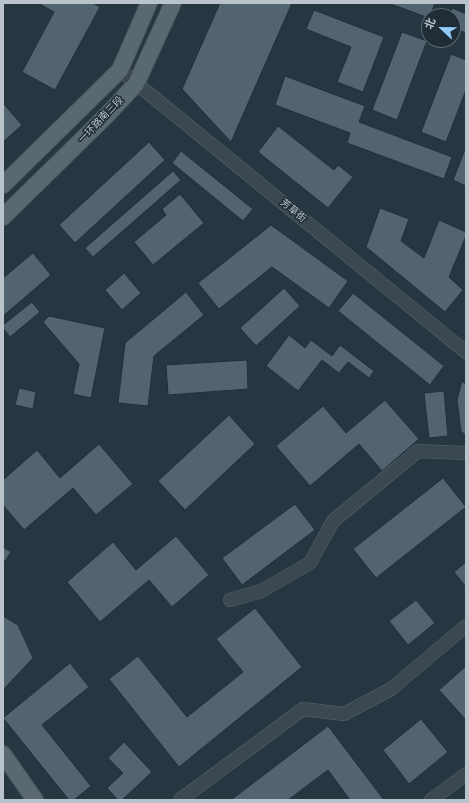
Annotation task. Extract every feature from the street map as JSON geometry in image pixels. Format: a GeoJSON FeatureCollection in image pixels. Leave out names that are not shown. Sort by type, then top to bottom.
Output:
{"type":"FeatureCollection","features":[{"type":"Feature","properties":{"kind":"main road"},"geometry":{"type":"LineString","coordinates":[[3,185],[120,70],[149,3]]}},
{"type":"Feature","properties":{"kind":"main road","name":"一环路南三段"},"geometry":{"type":"LineString","coordinates":[[3,217],[136,84],[173,3]]}},
{"type":"Feature","properties":{"kind":"main road"},"geometry":{"type":"LineString","coordinates":[[3,754],[35,800]]}},
{"type":"Feature","properties":{"kind":"main road"},"geometry":{"type":"LineString","coordinates":[[3,772],[27,800]]}},
{"type":"Feature","properties":{"kind":"street","name":"芳草街"},"geometry":{"type":"LineString","coordinates":[[120,70],[466,352]]}},
{"type":"Feature","properties":{"kind":"street"},"geometry":{"type":"LineString","coordinates":[[230,600],[261,591],[310,563],[333,520],[418,451],[466,453]]}},
{"type":"Feature","properties":{"kind":"street"},"geometry":{"type":"LineString","coordinates":[[180,800],[303,709],[344,714],[391,689],[466,626]]}},
{"type":"Feature","properties":{"kind":"street"},"geometry":{"type":"LineString","coordinates":[[431,800],[466,774]]}},
{"type":"Feature","properties":{"kind":"building"},"geometry":{"type":"Polygon","coordinates":[[[38,3],[93,3],[100,7],[55,90],[22,72],[54,12],[38,3]]]}},
{"type":"Feature","properties":{"kind":"building"},"geometry":{"type":"Polygon","coordinates":[[[220,3],[292,3],[231,142],[182,89],[220,3]]]}},
{"type":"Feature","properties":{"kind":"building"},"geometry":{"type":"Polygon","coordinates":[[[388,3],[435,3],[433,8],[421,8],[421,15],[388,3]]]}},
{"type":"Feature","properties":{"kind":"building"},"geometry":{"type":"Polygon","coordinates":[[[314,10],[384,37],[363,92],[337,82],[351,47],[306,29],[314,10]]]}},
{"type":"Feature","properties":{"kind":"building"},"geometry":{"type":"Polygon","coordinates":[[[461,12],[466,14],[466,33],[461,31],[461,12]]]}},
{"type":"Feature","properties":{"kind":"building"},"geometry":{"type":"Polygon","coordinates":[[[402,32],[421,39],[421,48],[424,48],[397,120],[372,110],[402,32]]]}},
{"type":"Feature","properties":{"kind":"building"},"geometry":{"type":"Polygon","coordinates":[[[451,54],[466,60],[466,90],[446,142],[421,132],[451,54]]]}},
{"type":"Feature","properties":{"kind":"building"},"geometry":{"type":"Polygon","coordinates":[[[285,76],[365,106],[359,122],[452,157],[444,179],[347,143],[350,133],[275,105],[285,76]]]}},
{"type":"Feature","properties":{"kind":"building"},"geometry":{"type":"Polygon","coordinates":[[[3,103],[22,125],[3,142],[3,103]]]}},
{"type":"Feature","properties":{"kind":"building"},"geometry":{"type":"Polygon","coordinates":[[[278,126],[334,170],[338,165],[353,177],[328,208],[258,152],[278,126]]]}},
{"type":"Feature","properties":{"kind":"building"},"geometry":{"type":"Polygon","coordinates":[[[149,142],[165,160],[75,243],[59,225],[149,142]]]}},
{"type":"Feature","properties":{"kind":"building"},"geometry":{"type":"Polygon","coordinates":[[[466,147],[466,186],[453,180],[466,147]]]}},
{"type":"Feature","properties":{"kind":"building"},"geometry":{"type":"Polygon","coordinates":[[[181,151],[253,209],[243,221],[172,163],[181,151]]]}},
{"type":"Feature","properties":{"kind":"building"},"geometry":{"type":"Polygon","coordinates":[[[173,171],[181,180],[93,257],[85,248],[173,171]]]}},
{"type":"Feature","properties":{"kind":"building"},"geometry":{"type":"Polygon","coordinates":[[[180,194],[204,223],[153,265],[134,242],[166,215],[162,209],[180,194]]]}},
{"type":"Feature","properties":{"kind":"building"},"geometry":{"type":"Polygon","coordinates":[[[380,208],[409,219],[401,241],[424,258],[439,220],[466,232],[466,236],[449,277],[463,290],[445,312],[366,247],[380,208]]]}},
{"type":"Feature","properties":{"kind":"building"},"geometry":{"type":"Polygon","coordinates":[[[271,225],[348,281],[329,308],[272,267],[219,309],[198,283],[271,225]]]}},
{"type":"Feature","properties":{"kind":"building"},"geometry":{"type":"Polygon","coordinates":[[[33,253],[51,275],[3,316],[3,278],[33,253]]]}},
{"type":"Feature","properties":{"kind":"building"},"geometry":{"type":"Polygon","coordinates":[[[124,273],[141,293],[122,310],[105,290],[124,273]]]}},
{"type":"Feature","properties":{"kind":"building"},"geometry":{"type":"Polygon","coordinates":[[[284,288],[300,306],[256,346],[240,328],[284,288]]]}},
{"type":"Feature","properties":{"kind":"building"},"geometry":{"type":"Polygon","coordinates":[[[186,292],[204,315],[154,356],[148,406],[118,403],[125,343],[186,292]]]}},
{"type":"Feature","properties":{"kind":"building"},"geometry":{"type":"Polygon","coordinates":[[[353,293],[444,366],[430,385],[338,311],[353,293]]]}},
{"type":"Feature","properties":{"kind":"building"},"geometry":{"type":"Polygon","coordinates":[[[32,302],[40,312],[10,337],[3,328],[3,325],[32,302]]]}},
{"type":"Feature","properties":{"kind":"building"},"geometry":{"type":"Polygon","coordinates":[[[49,316],[105,328],[91,398],[73,394],[79,364],[43,322],[49,316]]]}},
{"type":"Feature","properties":{"kind":"building"},"geometry":{"type":"Polygon","coordinates":[[[289,335],[305,348],[311,340],[332,356],[340,345],[374,371],[369,378],[348,362],[339,373],[322,360],[298,391],[266,366],[289,335]]]}},
{"type":"Feature","properties":{"kind":"building"},"geometry":{"type":"Polygon","coordinates":[[[247,360],[248,389],[168,395],[166,365],[247,360]]]}},
{"type":"Feature","properties":{"kind":"building"},"geometry":{"type":"Polygon","coordinates":[[[462,381],[466,385],[466,436],[461,431],[457,400],[462,381]]]}},
{"type":"Feature","properties":{"kind":"building"},"geometry":{"type":"Polygon","coordinates":[[[19,388],[36,392],[33,409],[15,405],[19,388]]]}},
{"type":"Feature","properties":{"kind":"building"},"geometry":{"type":"Polygon","coordinates":[[[444,391],[448,436],[429,438],[424,393],[444,391]]]}},
{"type":"Feature","properties":{"kind":"building"},"geometry":{"type":"Polygon","coordinates":[[[385,400],[419,439],[382,471],[359,444],[310,486],[276,446],[323,406],[346,433],[385,400]]]}},
{"type":"Feature","properties":{"kind":"building"},"geometry":{"type":"Polygon","coordinates":[[[229,415],[255,444],[185,510],[158,481],[229,415]]]}},
{"type":"Feature","properties":{"kind":"building"},"geometry":{"type":"Polygon","coordinates":[[[99,444],[133,484],[96,515],[73,488],[24,530],[3,505],[3,480],[37,450],[60,478],[99,444]]]}},
{"type":"Feature","properties":{"kind":"building"},"geometry":{"type":"Polygon","coordinates":[[[443,478],[466,507],[376,578],[353,549],[443,478]]]}},
{"type":"Feature","properties":{"kind":"building"},"geometry":{"type":"Polygon","coordinates":[[[295,504],[315,530],[242,585],[222,558],[295,504]]]}},
{"type":"Feature","properties":{"kind":"building"},"geometry":{"type":"Polygon","coordinates":[[[176,536],[209,575],[172,607],[149,580],[100,622],[67,582],[113,542],[136,570],[176,536]]]}},
{"type":"Feature","properties":{"kind":"building"},"geometry":{"type":"Polygon","coordinates":[[[3,547],[11,552],[3,564],[3,547]]]}},
{"type":"Feature","properties":{"kind":"building"},"geometry":{"type":"Polygon","coordinates":[[[466,562],[466,587],[454,572],[466,562]]]}},
{"type":"Feature","properties":{"kind":"building"},"geometry":{"type":"Polygon","coordinates":[[[416,600],[435,623],[408,645],[389,621],[416,600]]]}},
{"type":"Feature","properties":{"kind":"building"},"geometry":{"type":"Polygon","coordinates":[[[255,608],[302,667],[179,767],[109,679],[138,656],[187,717],[243,672],[216,639],[255,608]]]}},
{"type":"Feature","properties":{"kind":"building"},"geometry":{"type":"Polygon","coordinates":[[[3,616],[18,625],[33,658],[3,690],[3,616]]]}},
{"type":"Feature","properties":{"kind":"building"},"geometry":{"type":"Polygon","coordinates":[[[70,663],[89,687],[42,725],[91,786],[74,800],[69,800],[3,718],[70,663]]]}},
{"type":"Feature","properties":{"kind":"building"},"geometry":{"type":"Polygon","coordinates":[[[466,666],[466,720],[439,690],[466,666]]]}},
{"type":"Feature","properties":{"kind":"building"},"geometry":{"type":"Polygon","coordinates":[[[421,719],[448,752],[409,784],[383,750],[421,719]]]}},
{"type":"Feature","properties":{"kind":"building"},"geometry":{"type":"Polygon","coordinates":[[[328,726],[384,800],[350,800],[328,770],[288,800],[231,800],[328,726]]]}},
{"type":"Feature","properties":{"kind":"building"},"geometry":{"type":"Polygon","coordinates":[[[124,742],[152,772],[122,800],[118,800],[107,788],[123,773],[108,758],[124,742]]]}}]}
